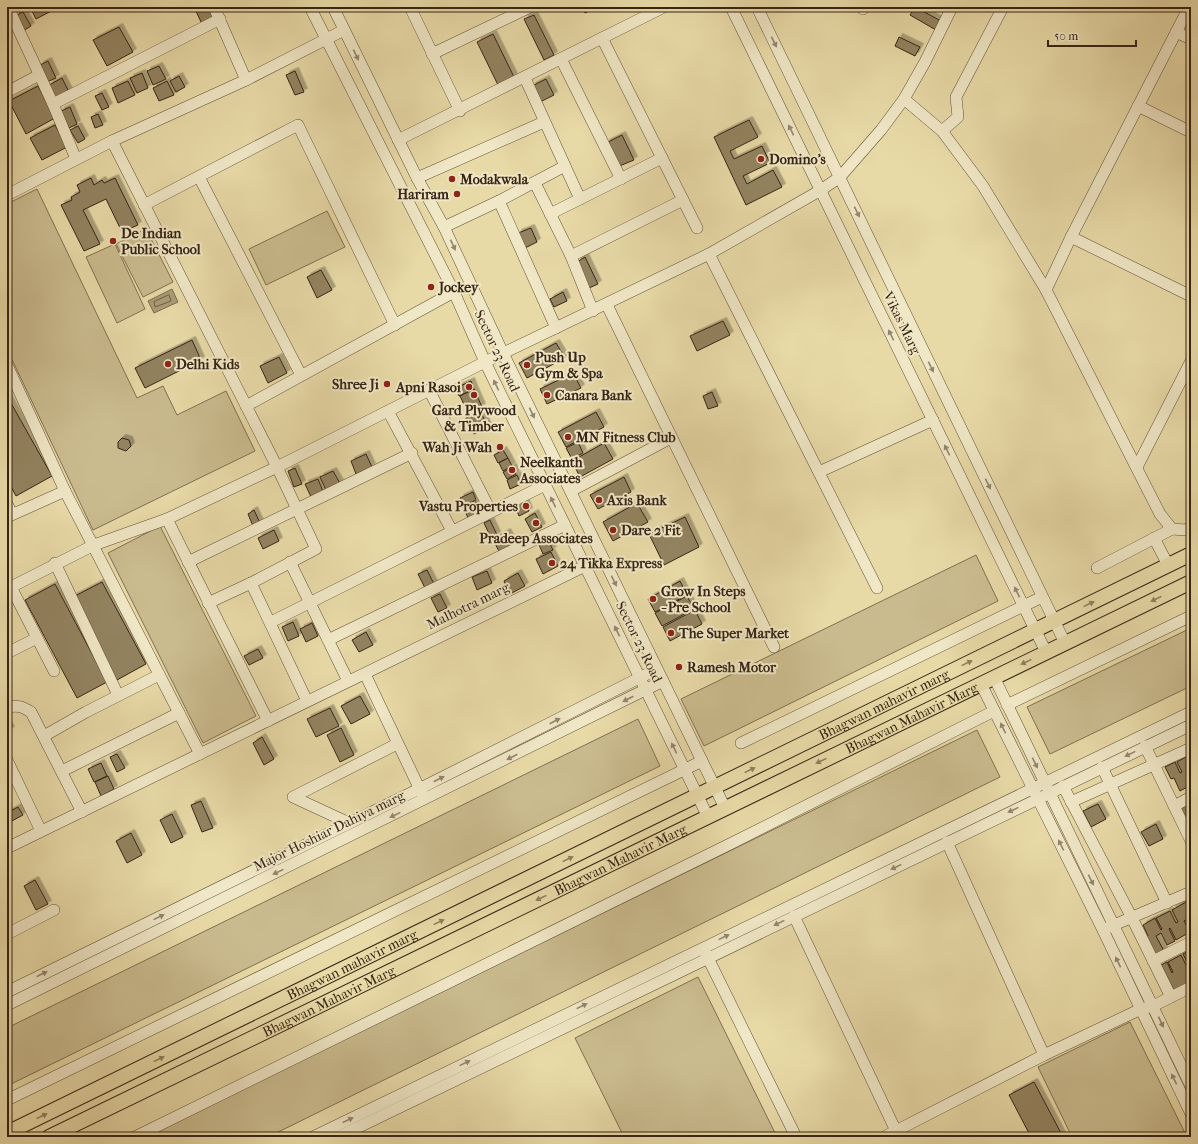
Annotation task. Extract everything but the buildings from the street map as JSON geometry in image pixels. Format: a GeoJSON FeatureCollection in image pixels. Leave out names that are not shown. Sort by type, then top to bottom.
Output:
{"type":"FeatureCollection","features":[{"type":"Feature","properties":{"kind":"main road"},"geometry":{"type":"LineString","coordinates":[[1054,621],[1191,554]]}},
{"type":"Feature","properties":{"kind":"main road","name":"Bhagwan Mahavir Marg"},"geometry":{"type":"LineString","coordinates":[[49,1137],[1191,582]]}},
{"type":"Feature","properties":{"kind":"main road","name":"Bhagwan mahavir marg"},"geometry":{"type":"LineString","coordinates":[[7,1133],[1054,621]]}},
{"type":"Feature","properties":{"kind":"main road"},"geometry":{"type":"LineString","coordinates":[[99,1088],[109,1108]]}},
{"type":"Feature","properties":{"kind":"street"},"geometry":{"type":"LineString","coordinates":[[214,7],[246,80]]}},
{"type":"Feature","properties":{"kind":"street","name":"Sector 23 Road"},"geometry":{"type":"LineString","coordinates":[[310,7],[454,292],[485,362],[708,817]]}},
{"type":"Feature","properties":{"kind":"street","name":"Sector 23 Road"},"geometry":{"type":"LineString","coordinates":[[333,7],[417,178],[444,227],[503,353],[725,808]]}},
{"type":"Feature","properties":{"kind":"street"},"geometry":{"type":"LineString","coordinates":[[410,7],[460,111]]}},
{"type":"Feature","properties":{"kind":"street"},"geometry":{"type":"LineString","coordinates":[[432,54],[530,7]]}},
{"type":"Feature","properties":{"kind":"street"},"geometry":{"type":"LineString","coordinates":[[398,140],[460,111],[664,7]]}},
{"type":"Feature","properties":{"kind":"street","name":"Vikas Marg"},"geometry":{"type":"LineString","coordinates":[[731,7],[1046,652]]}},
{"type":"Feature","properties":{"kind":"street","name":"Vikas Marg"},"geometry":{"type":"LineString","coordinates":[[757,7],[1065,643]]}},
{"type":"Feature","properties":{"kind":"street"},"geometry":{"type":"LineString","coordinates":[[54,671],[9,588],[55,563],[94,545],[167,519],[277,467],[503,353],[607,305],[710,254],[821,190],[840,177],[880,130],[904,98],[925,62],[952,7]]}},
{"type":"Feature","properties":{"kind":"street"},"geometry":{"type":"LineString","coordinates":[[942,131],[958,117],[956,97],[1003,7]]}},
{"type":"Feature","properties":{"kind":"street"},"geometry":{"type":"LineString","coordinates":[[1046,290],[1071,237],[1189,7]]}},
{"type":"Feature","properties":{"kind":"street"},"geometry":{"type":"LineString","coordinates":[[9,13],[53,104],[76,159]]}},
{"type":"Feature","properties":{"kind":"street"},"geometry":{"type":"LineString","coordinates":[[53,104],[220,19]]}},
{"type":"Feature","properties":{"kind":"street"},"geometry":{"type":"LineString","coordinates":[[7,195],[76,159],[246,80],[344,30]]}},
{"type":"Feature","properties":{"kind":"street"},"geometry":{"type":"LineString","coordinates":[[1176,32],[1191,39]]}},
{"type":"Feature","properties":{"kind":"street"},"geometry":{"type":"LineString","coordinates":[[602,38],[697,228]]}},
{"type":"Feature","properties":{"kind":"street"},"geometry":{"type":"LineString","coordinates":[[561,59],[621,179]]}},
{"type":"Feature","properties":{"kind":"street"},"geometry":{"type":"LineString","coordinates":[[7,92],[39,75]]}},
{"type":"Feature","properties":{"kind":"street"},"geometry":{"type":"LineString","coordinates":[[525,78],[580,199]]}},
{"type":"Feature","properties":{"kind":"street"},"geometry":{"type":"LineString","coordinates":[[904,98],[942,131],[983,186],[1046,290],[1160,514],[1172,528]]}},
{"type":"Feature","properties":{"kind":"street"},"geometry":{"type":"LineString","coordinates":[[1138,106],[1191,132]]}},
{"type":"Feature","properties":{"kind":"street"},"geometry":{"type":"LineString","coordinates":[[417,178],[544,122]]}},
{"type":"Feature","properties":{"kind":"street"},"geometry":{"type":"LineString","coordinates":[[144,205],[298,125],[395,325]]}},
{"type":"Feature","properties":{"kind":"street"},"geometry":{"type":"LineString","coordinates":[[112,142],[277,467],[316,549],[251,583],[208,603]]}},
{"type":"Feature","properties":{"kind":"street"},"geometry":{"type":"LineString","coordinates":[[550,214],[662,158]]}},
{"type":"Feature","properties":{"kind":"street"},"geometry":{"type":"LineString","coordinates":[[444,227],[535,183],[565,166]]}},
{"type":"Feature","properties":{"kind":"street"},"geometry":{"type":"LineString","coordinates":[[199,177],[301,375]]}},
{"type":"Feature","properties":{"kind":"street"},"geometry":{"type":"LineString","coordinates":[[535,183],[570,256],[593,311]]}},
{"type":"Feature","properties":{"kind":"street"},"geometry":{"type":"LineString","coordinates":[[570,256],[682,200]]}},
{"type":"Feature","properties":{"kind":"street"},"geometry":{"type":"LineString","coordinates":[[499,201],[556,328]]}},
{"type":"Feature","properties":{"kind":"street"},"geometry":{"type":"LineString","coordinates":[[1071,237],[1191,296]]}},
{"type":"Feature","properties":{"kind":"street"},"geometry":{"type":"LineString","coordinates":[[710,254],[877,588]]}},
{"type":"Feature","properties":{"kind":"street"},"geometry":{"type":"LineString","coordinates":[[246,406],[454,292]]}},
{"type":"Feature","properties":{"kind":"street"},"geometry":{"type":"LineString","coordinates":[[607,305],[774,647]]}},
{"type":"Feature","properties":{"kind":"street"},"geometry":{"type":"LineString","coordinates":[[1137,467],[1191,360]]}},
{"type":"Feature","properties":{"kind":"street"},"geometry":{"type":"LineString","coordinates":[[7,365],[65,491],[200,754]]}},
{"type":"Feature","properties":{"kind":"street"},"geometry":{"type":"LineString","coordinates":[[429,390],[491,512]]}},
{"type":"Feature","properties":{"kind":"street"},"geometry":{"type":"LineString","coordinates":[[388,410],[452,531]]}},
{"type":"Feature","properties":{"kind":"street"},"geometry":{"type":"LineString","coordinates":[[819,472],[933,420]]}},
{"type":"Feature","properties":{"kind":"street"},"geometry":{"type":"LineString","coordinates":[[571,491],[671,438]]}},
{"type":"Feature","properties":{"kind":"street"},"geometry":{"type":"LineString","coordinates":[[188,562],[412,453]]}},
{"type":"Feature","properties":{"kind":"street"},"geometry":{"type":"LineString","coordinates":[[271,622],[545,485]]}},
{"type":"Feature","properties":{"kind":"street"},"geometry":{"type":"LineString","coordinates":[[9,512],[65,491]]}},
{"type":"Feature","properties":{"kind":"street"},"geometry":{"type":"LineString","coordinates":[[167,519],[268,721]]}},
{"type":"Feature","properties":{"kind":"street"},"geometry":{"type":"LineString","coordinates":[[328,640],[565,525]]}},
{"type":"Feature","properties":{"kind":"street"},"geometry":{"type":"LineString","coordinates":[[1097,568],[1172,528],[1186,530],[1191,527]]}},
{"type":"Feature","properties":{"kind":"street"},"geometry":{"type":"LineString","coordinates":[[1154,538],[1168,566]]}},
{"type":"Feature","properties":{"kind":"street"},"geometry":{"type":"LineString","coordinates":[[290,562],[348,681]]}},
{"type":"Feature","properties":{"kind":"street"},"geometry":{"type":"LineString","coordinates":[[55,563],[118,695]]}},
{"type":"Feature","properties":{"kind":"street","name":"Malhotra marg"},"geometry":{"type":"LineString","coordinates":[[7,848],[585,566]]}},
{"type":"Feature","properties":{"kind":"street"},"geometry":{"type":"LineString","coordinates":[[251,583],[271,622],[307,701]]}},
{"type":"Feature","properties":{"kind":"street"},"geometry":{"type":"LineString","coordinates":[[741,743],[1042,597]]}},
{"type":"Feature","properties":{"kind":"street"},"geometry":{"type":"LineString","coordinates":[[1007,705],[1191,616]]}},
{"type":"Feature","properties":{"kind":"street"},"geometry":{"type":"LineString","coordinates":[[7,653],[37,638]]}},
{"type":"Feature","properties":{"kind":"street","name":"Major Hoshiar Dahiya marg"},"geometry":{"type":"LineString","coordinates":[[7,992],[419,789],[657,669]]}},
{"type":"Feature","properties":{"kind":"street"},"geometry":{"type":"LineString","coordinates":[[365,674],[424,800]]}},
{"type":"Feature","properties":{"kind":"street"},"geometry":{"type":"LineString","coordinates":[[44,736],[118,695],[159,675]]}},
{"type":"Feature","properties":{"kind":"street"},"geometry":{"type":"LineString","coordinates":[[994,678],[1046,788],[1108,927],[1141,1009],[1191,1114]]}},
{"type":"Feature","properties":{"kind":"street","name":"Major Hoshiar Dahiya marg"},"geometry":{"type":"LineString","coordinates":[[7,1005],[663,681]]}},
{"type":"Feature","properties":{"kind":"street"},"geometry":{"type":"LineString","coordinates":[[981,684],[1035,793],[1108,927],[1154,1006],[1190,1083]]}},
{"type":"Feature","properties":{"kind":"street"},"geometry":{"type":"LineString","coordinates":[[7,708],[12,706],[23,707],[31,712],[82,812]]}},
{"type":"Feature","properties":{"kind":"street"},"geometry":{"type":"LineString","coordinates":[[135,1137],[725,846],[994,711]]}},
{"type":"Feature","properties":{"kind":"street"},"geometry":{"type":"LineString","coordinates":[[313,1137],[705,953],[1046,788],[1191,712]]}},
{"type":"Feature","properties":{"kind":"street"},"geometry":{"type":"LineString","coordinates":[[62,771],[179,713]]}},
{"type":"Feature","properties":{"kind":"street"},"geometry":{"type":"LineString","coordinates":[[1046,788],[1062,786],[1191,725]]}},
{"type":"Feature","properties":{"kind":"street"},"geometry":{"type":"LineString","coordinates":[[349,823],[292,797],[397,744]]}},
{"type":"Feature","properties":{"kind":"street"},"geometry":{"type":"LineString","coordinates":[[1145,746],[1191,841]]}},
{"type":"Feature","properties":{"kind":"street"},"geometry":{"type":"LineString","coordinates":[[1071,802],[1191,748]]}},
{"type":"Feature","properties":{"kind":"street"},"geometry":{"type":"LineString","coordinates":[[7,760],[41,831]]}},
{"type":"Feature","properties":{"kind":"street"},"geometry":{"type":"LineString","coordinates":[[7,1100],[702,761]]}},
{"type":"Feature","properties":{"kind":"street"},"geometry":{"type":"LineString","coordinates":[[1102,767],[1167,903]]}},
{"type":"Feature","properties":{"kind":"street"},"geometry":{"type":"LineString","coordinates":[[1062,786],[1132,918],[1171,997]]}},
{"type":"Feature","properties":{"kind":"street"},"geometry":{"type":"LineString","coordinates":[[338,1137],[705,953],[794,916],[947,842],[1035,793]]}},
{"type":"Feature","properties":{"kind":"street"},"geometry":{"type":"LineString","coordinates":[[1174,806],[1191,797]]}},
{"type":"Feature","properties":{"kind":"street"},"geometry":{"type":"LineString","coordinates":[[947,842],[1044,1055]]}},
{"type":"Feature","properties":{"kind":"street"},"geometry":{"type":"LineString","coordinates":[[1108,927],[1191,892]]}},
{"type":"Feature","properties":{"kind":"street"},"geometry":{"type":"LineString","coordinates":[[7,934],[54,910]]}},
{"type":"Feature","properties":{"kind":"street"},"geometry":{"type":"LineString","coordinates":[[794,916],[896,1131]]}},
{"type":"Feature","properties":{"kind":"street"},"geometry":{"type":"LineString","coordinates":[[1153,961],[1191,942]]}},
{"type":"Feature","properties":{"kind":"street"},"geometry":{"type":"LineString","coordinates":[[705,953],[796,1137]]}},
{"type":"Feature","properties":{"kind":"street"},"geometry":{"type":"LineString","coordinates":[[884,1137],[1044,1055],[1141,1009],[1154,1006],[1191,987]]}},
{"type":"Feature","properties":{"kind":"shaded area"},"geometry":{"type":"Polygon","coordinates":[[[37,189],[137,398],[163,386],[177,415],[226,391],[255,451],[93,530],[7,349],[7,204],[37,189]]]}},
{"type":"Feature","properties":{"kind":"shaded area"},"geometry":{"type":"Polygon","coordinates":[[[327,211],[345,247],[266,285],[249,249],[327,211]]]}},
{"type":"Feature","properties":{"kind":"shaded area"},"geometry":{"type":"Polygon","coordinates":[[[146,229],[173,282],[143,297],[116,244],[146,229]]]}},
{"type":"Feature","properties":{"kind":"shaded area"},"geometry":{"type":"Polygon","coordinates":[[[115,244],[145,309],[117,323],[86,257],[115,244]]]}},
{"type":"Feature","properties":{"kind":"shaded area"},"geometry":{"type":"Polygon","coordinates":[[[160,526],[256,716],[203,743],[108,553],[160,526]]]}},
{"type":"Feature","properties":{"kind":"shaded area"},"geometry":{"type":"Polygon","coordinates":[[[976,555],[998,601],[704,746],[681,699],[976,555]]]}},
{"type":"Feature","properties":{"kind":"shaded area"},"geometry":{"type":"Polygon","coordinates":[[[1191,628],[1191,686],[1050,754],[1027,707],[1191,628]]]}},
{"type":"Feature","properties":{"kind":"shaded area"},"geometry":{"type":"Polygon","coordinates":[[[638,719],[660,766],[7,1086],[7,1028],[638,719]]]}},
{"type":"Feature","properties":{"kind":"shaded area"},"geometry":{"type":"Polygon","coordinates":[[[977,730],[1000,777],[268,1137],[145,1137],[977,730]]]}},
{"type":"Feature","properties":{"kind":"shaded area"},"geometry":{"type":"Polygon","coordinates":[[[698,977],[777,1137],[624,1137],[575,1038],[698,977]]]}},
{"type":"Feature","properties":{"kind":"shaded area"},"geometry":{"type":"Polygon","coordinates":[[[1130,1022],[1187,1137],[1072,1137],[1038,1067],[1130,1022]]]}},
{"type":"Feature","properties":{"kind":"water"},"geometry":{"type":"Polygon","coordinates":[[[172,289],[178,302],[154,313],[148,301],[172,289]]]}},
{"type":"Feature","properties":{"kind":"place","name":"Domino's"},"geometry":{"type":"Point","coordinates":[761,159]}},
{"type":"Feature","properties":{"kind":"place","name":"Modakwala"},"geometry":{"type":"Point","coordinates":[452,179]}},
{"type":"Feature","properties":{"kind":"place","name":"Hariram"},"geometry":{"type":"Point","coordinates":[457,194]}},
{"type":"Feature","properties":{"kind":"place","name":"De Indian Public School"},"geometry":{"type":"Point","coordinates":[113,241]}},
{"type":"Feature","properties":{"kind":"place","name":"Jockey"},"geometry":{"type":"Point","coordinates":[431,287]}},
{"type":"Feature","properties":{"kind":"place","name":"Delhi Kids"},"geometry":{"type":"Point","coordinates":[168,364]}},
{"type":"Feature","properties":{"kind":"place","name":"Push Up Gym & Spa"},"geometry":{"type":"Point","coordinates":[527,365]}},
{"type":"Feature","properties":{"kind":"place","name":"Shree Ji"},"geometry":{"type":"Point","coordinates":[387,384]}},
{"type":"Feature","properties":{"kind":"place","name":"Apni Rasoi"},"geometry":{"type":"Point","coordinates":[469,387]}},
{"type":"Feature","properties":{"kind":"place","name":"Gard Plywood & Timber"},"geometry":{"type":"Point","coordinates":[474,395]}},
{"type":"Feature","properties":{"kind":"place","name":"Canara Bank"},"geometry":{"type":"Point","coordinates":[547,395]}},
{"type":"Feature","properties":{"kind":"place","name":"MN Fitness Club"},"geometry":{"type":"Point","coordinates":[568,437]}},
{"type":"Feature","properties":{"kind":"place","name":"Wah Ji Wah"},"geometry":{"type":"Point","coordinates":[500,447]}},
{"type":"Feature","properties":{"kind":"place","name":"Neelkanth Associates"},"geometry":{"type":"Point","coordinates":[512,470]}},
{"type":"Feature","properties":{"kind":"place","name":"Axis Bank"},"geometry":{"type":"Point","coordinates":[599,500]}},
{"type":"Feature","properties":{"kind":"place","name":"Vastu Properties"},"geometry":{"type":"Point","coordinates":[526,506]}},
{"type":"Feature","properties":{"kind":"place","name":"Pradeep Associates"},"geometry":{"type":"Point","coordinates":[536,523]}},
{"type":"Feature","properties":{"kind":"place","name":"Dare 2 Fit"},"geometry":{"type":"Point","coordinates":[613,530]}},
{"type":"Feature","properties":{"kind":"place","name":"24 Tikka Express"},"geometry":{"type":"Point","coordinates":[552,563]}},
{"type":"Feature","properties":{"kind":"place","name":"Grow In Steps - Pre School"},"geometry":{"type":"Point","coordinates":[653,599]}},
{"type":"Feature","properties":{"kind":"place","name":"The Super Market"},"geometry":{"type":"Point","coordinates":[671,633]}},
{"type":"Feature","properties":{"kind":"place","name":"Ramesh Motor"},"geometry":{"type":"Point","coordinates":[679,667]}}]}
